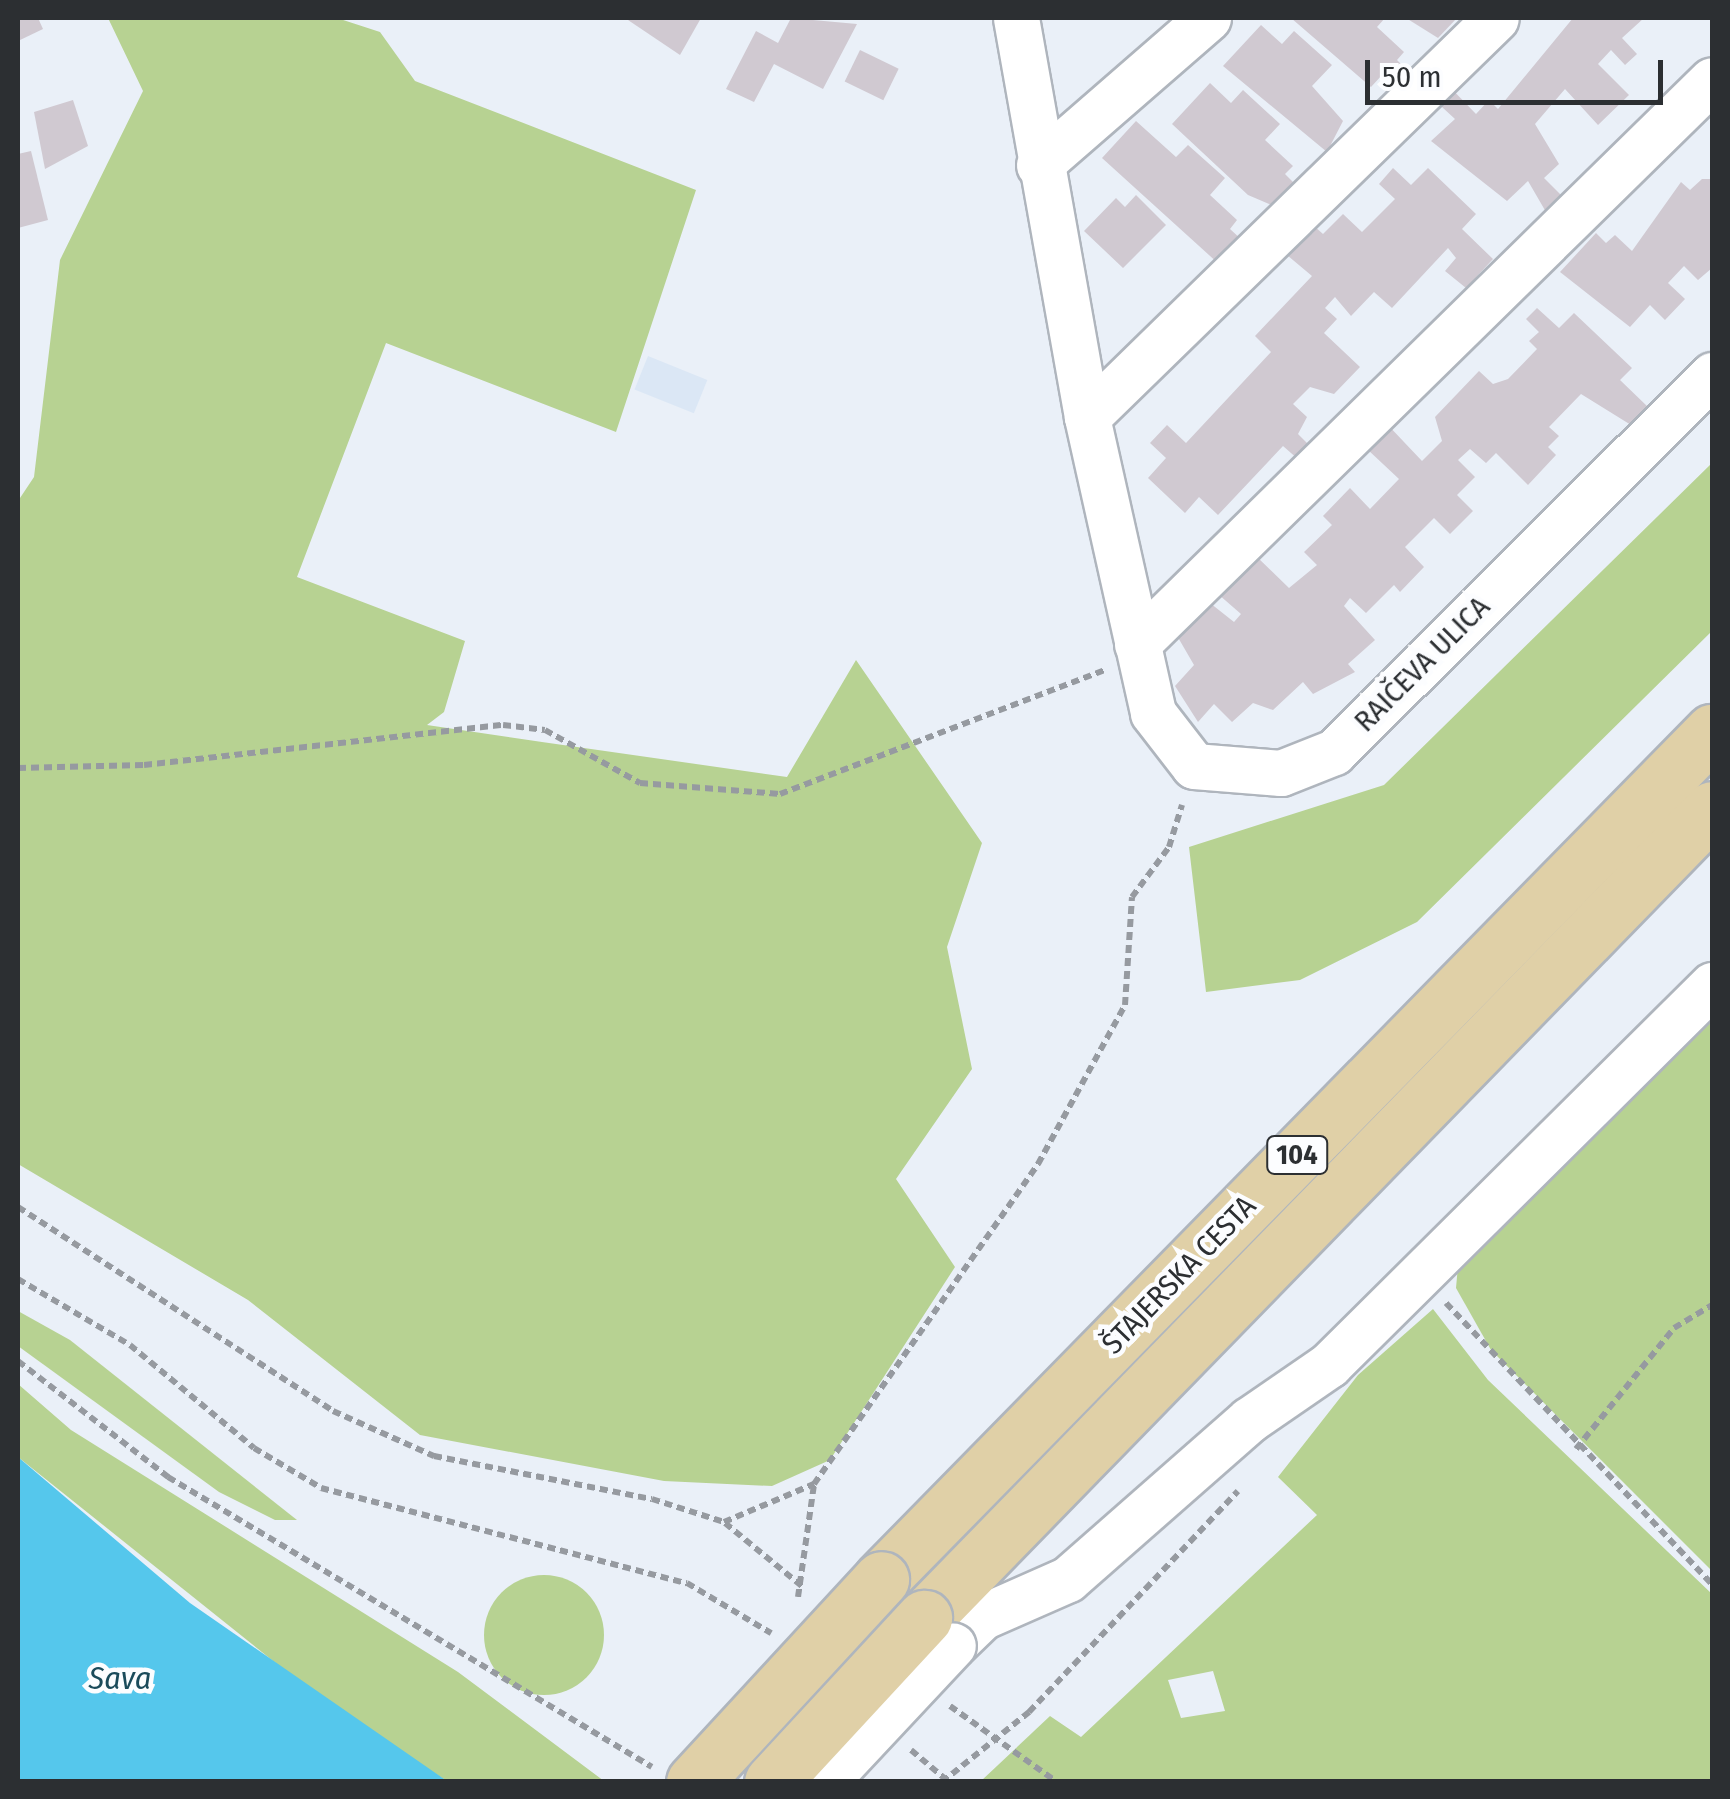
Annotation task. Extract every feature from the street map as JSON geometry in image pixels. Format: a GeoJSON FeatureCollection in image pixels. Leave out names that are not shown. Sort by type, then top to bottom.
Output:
{"type":"FeatureCollection","features":[{"type":"Feature","properties":{"kind":"main road","name":"ŠTAJERSKA CESTA"},"geometry":{"type":"LineString","coordinates":[[678,1778],[881,1578],[1712,732]]}},
{"type":"Feature","properties":{"kind":"main road","name":"ŠTAJERSKA CESTA"},"geometry":{"type":"LineString","coordinates":[[772,1782],[938,1632],[1712,809]]}},
{"type":"Feature","properties":{"kind":"street"},"geometry":{"type":"LineString","coordinates":[[1016,18],[1039,165],[1087,418],[1153,713],[1194,766]]}},
{"type":"Feature","properties":{"kind":"street"},"geometry":{"type":"LineString","coordinates":[[1039,165],[1208,18]]}},
{"type":"Feature","properties":{"kind":"street"},"geometry":{"type":"LineString","coordinates":[[1087,418],[1496,18]]}},
{"type":"Feature","properties":{"kind":"street"},"geometry":{"type":"LineString","coordinates":[[1137,644],[1712,80]]}},
{"type":"Feature","properties":{"kind":"street","name":"RAIČEVA ULICA"},"geometry":{"type":"LineString","coordinates":[[1194,766],[1281,773],[1334,752],[1712,376]]}},
{"type":"Feature","properties":{"kind":"street"},"geometry":{"type":"LineString","coordinates":[[825,1782],[938,1632],[1068,1579],[1426,1272],[1712,984]]}},
{"type":"Feature","properties":{"kind":"path"},"geometry":{"type":"LineString","coordinates":[[18,768],[144,765],[503,725],[545,730],[640,782],[780,794],[1114,667],[1137,644]]}},
{"type":"Feature","properties":{"kind":"path"},"geometry":{"type":"LineString","coordinates":[[791,1614],[814,1484],[944,1306],[1098,1059],[1133,972],[1132,897],[1170,846],[1194,766]]}},
{"type":"Feature","properties":{"kind":"path"},"geometry":{"type":"LineString","coordinates":[[18,1207],[333,1411],[419,1450],[724,1522],[814,1484]]}},
{"type":"Feature","properties":{"kind":"path"},"geometry":{"type":"LineString","coordinates":[[1426,1272],[1488,1357],[1712,1584]]}},
{"type":"Feature","properties":{"kind":"path"},"geometry":{"type":"LineString","coordinates":[[18,1279],[130,1346],[254,1448],[320,1488],[688,1583],[772,1633],[786,1646]]}},
{"type":"Feature","properties":{"kind":"path"},"geometry":{"type":"LineString","coordinates":[[1576,1448],[1674,1328],[1712,1306]]}},
{"type":"Feature","properties":{"kind":"path"},"geometry":{"type":"LineString","coordinates":[[18,1361],[168,1477],[678,1778]]}},
{"type":"Feature","properties":{"kind":"path"},"geometry":{"type":"LineString","coordinates":[[902,1742],[945,1780],[992,1740],[1251,1477]]}},
{"type":"Feature","properties":{"kind":"path"},"geometry":{"type":"LineString","coordinates":[[772,1633],[781,1624]]}},
{"type":"Feature","properties":{"kind":"path"},"geometry":{"type":"LineString","coordinates":[[992,1740],[1056,1782]]}},
{"type":"Feature","properties":{"kind":"shaded area"},"geometry":{"type":"Polygon","coordinates":[[[648,356],[707,380],[694,413],[635,389],[648,356]]]}},
{"type":"Feature","properties":{"kind":"green space"},"geometry":{"type":"Polygon","coordinates":[[[108,18],[337,18],[380,32],[415,81],[696,190],[616,432],[386,343],[297,577],[465,641],[444,712],[427,725],[787,777],[856,660],[982,843],[947,947],[972,1069],[896,1179],[955,1267],[830,1460],[772,1486],[664,1481],[420,1435],[248,1300],[18,1164],[18,501],[34,477],[60,260],[143,91],[108,18]]]}},
{"type":"Feature","properties":{"kind":"green space"},"geometry":{"type":"Polygon","coordinates":[[[1712,463],[1712,631],[1417,922],[1300,980],[1206,992],[1189,847],[1384,785],[1712,463]]]}},
{"type":"Feature","properties":{"kind":"green space"},"geometry":{"type":"Polygon","coordinates":[[[1712,1009],[1712,1571],[1491,1350],[1456,1288],[1458,1266],[1712,1009]]]}},
{"type":"Feature","properties":{"kind":"green space"},"geometry":{"type":"Polygon","coordinates":[[[1433,1309],[1488,1380],[1712,1594],[1712,1781],[981,1781],[1050,1716],[1081,1737],[1317,1515],[1278,1477],[1358,1375],[1433,1309]],[[1213,1671],[1168,1680],[1181,1718],[1225,1711],[1213,1671]]]}},
{"type":"Feature","properties":{"kind":"green space"},"geometry":{"type":"Polygon","coordinates":[[[18,1311],[70,1340],[297,1520],[275,1520],[219,1492],[18,1346],[18,1311]]]}},
{"type":"Feature","properties":{"kind":"green space"},"geometry":{"type":"Polygon","coordinates":[[[18,1384],[71,1430],[458,1672],[604,1781],[447,1781],[332,1708],[18,1457],[18,1384]]]}},
{"type":"Feature","properties":{"kind":"green space"},"geometry":{"type":"Polygon","coordinates":[[[544,1575],[567,1580],[586,1593],[599,1612],[604,1635],[599,1658],[586,1677],[567,1690],[544,1695],[521,1690],[502,1677],[489,1658],[484,1635],[489,1612],[502,1593],[521,1580],[544,1575]]]}},
{"type":"Feature","properties":{"kind":"water","name":"Sava"},"geometry":{"type":"Polygon","coordinates":[[[18,1457],[190,1603],[447,1781],[18,1781],[18,1457]]]}},
{"type":"Feature","properties":{"kind":"building"},"geometry":{"type":"Polygon","coordinates":[[[18,18],[38,18],[43,29],[18,41],[18,18]]]}},
{"type":"Feature","properties":{"kind":"building"},"geometry":{"type":"Polygon","coordinates":[[[625,18],[701,18],[680,55],[625,18]]]}},
{"type":"Feature","properties":{"kind":"building"},"geometry":{"type":"Polygon","coordinates":[[[791,18],[857,24],[823,89],[774,64],[754,102],[726,89],[756,31],[778,43],[791,18]]]}},
{"type":"Feature","properties":{"kind":"building"},"geometry":{"type":"Polygon","coordinates":[[[1291,18],[1385,18],[1377,27],[1404,52],[1397,60],[1410,73],[1396,87],[1383,74],[1371,87],[1291,18]]]}},
{"type":"Feature","properties":{"kind":"building"},"geometry":{"type":"Polygon","coordinates":[[[1406,18],[1457,18],[1438,38],[1406,18]]]}},
{"type":"Feature","properties":{"kind":"building"},"geometry":{"type":"Polygon","coordinates":[[[1573,18],[1644,18],[1622,38],[1637,54],[1625,65],[1611,50],[1598,64],[1629,95],[1598,125],[1565,89],[1535,124],[1559,164],[1544,178],[1562,196],[1546,212],[1528,181],[1507,201],[1431,141],[1455,119],[1430,96],[1445,82],[1476,114],[1489,100],[1498,109],[1573,18]]]}},
{"type":"Feature","properties":{"kind":"building"},"geometry":{"type":"Polygon","coordinates":[[[1261,25],[1282,44],[1294,31],[1332,65],[1312,86],[1343,121],[1327,152],[1223,66],[1261,25]]]}},
{"type":"Feature","properties":{"kind":"building"},"geometry":{"type":"Polygon","coordinates":[[[860,50],[899,69],[883,100],[845,81],[860,50]]]}},
{"type":"Feature","properties":{"kind":"building"},"geometry":{"type":"Polygon","coordinates":[[[1210,83],[1231,103],[1243,90],[1280,124],[1265,140],[1293,166],[1285,174],[1296,185],[1276,207],[1248,195],[1172,124],[1210,83]]]}},
{"type":"Feature","properties":{"kind":"building"},"geometry":{"type":"Polygon","coordinates":[[[73,100],[88,146],[45,169],[34,112],[73,100]]]}},
{"type":"Feature","properties":{"kind":"building"},"geometry":{"type":"Polygon","coordinates":[[[1136,121],[1176,157],[1188,145],[1225,178],[1210,195],[1237,220],[1230,229],[1243,241],[1220,265],[1102,158],[1136,121]]]}},
{"type":"Feature","properties":{"kind":"building"},"geometry":{"type":"Polygon","coordinates":[[[31,151],[48,220],[18,228],[18,154],[31,151]]]}},
{"type":"Feature","properties":{"kind":"building"},"geometry":{"type":"Polygon","coordinates":[[[1393,168],[1411,185],[1428,168],[1476,214],[1462,229],[1493,259],[1466,288],[1445,271],[1456,258],[1448,248],[1392,308],[1374,292],[1351,316],[1335,297],[1325,308],[1337,319],[1324,333],[1360,367],[1334,394],[1310,387],[1293,404],[1307,417],[1298,434],[1311,447],[1299,460],[1283,446],[1218,515],[1199,497],[1185,513],[1148,478],[1166,458],[1150,443],[1167,425],[1186,443],[1271,352],[1255,336],[1312,276],[1281,250],[1314,226],[1323,234],[1343,214],[1362,232],[1395,199],[1379,184],[1393,168]]]}},
{"type":"Feature","properties":{"kind":"building"},"geometry":{"type":"Polygon","coordinates":[[[1702,179],[1712,179],[1712,268],[1698,280],[1684,266],[1668,283],[1685,299],[1665,320],[1650,305],[1630,327],[1560,272],[1596,233],[1606,243],[1615,235],[1632,251],[1681,182],[1690,190],[1702,179]]]}},
{"type":"Feature","properties":{"kind":"building"},"geometry":{"type":"Polygon","coordinates":[[[1136,195],[1166,225],[1123,268],[1084,231],[1116,198],[1125,207],[1136,195]]]}},
{"type":"Feature","properties":{"kind":"building"},"geometry":{"type":"Polygon","coordinates":[[[1537,308],[1559,328],[1574,313],[1632,368],[1620,380],[1648,407],[1631,425],[1581,394],[1549,427],[1559,436],[1548,447],[1556,455],[1528,485],[1496,453],[1486,463],[1470,449],[1458,460],[1475,477],[1457,495],[1473,511],[1450,534],[1434,518],[1405,547],[1424,567],[1400,592],[1394,585],[1366,613],[1350,598],[1344,606],[1375,640],[1348,664],[1355,672],[1313,694],[1303,682],[1273,710],[1253,703],[1232,722],[1214,704],[1198,722],[1175,686],[1194,665],[1176,634],[1210,603],[1234,622],[1241,614],[1218,594],[1256,556],[1289,588],[1317,565],[1304,552],[1332,525],[1323,516],[1350,488],[1370,509],[1399,479],[1367,449],[1386,423],[1422,461],[1442,441],[1435,417],[1479,371],[1493,384],[1508,379],[1537,349],[1529,341],[1539,332],[1526,319],[1537,308]]]}}]}
